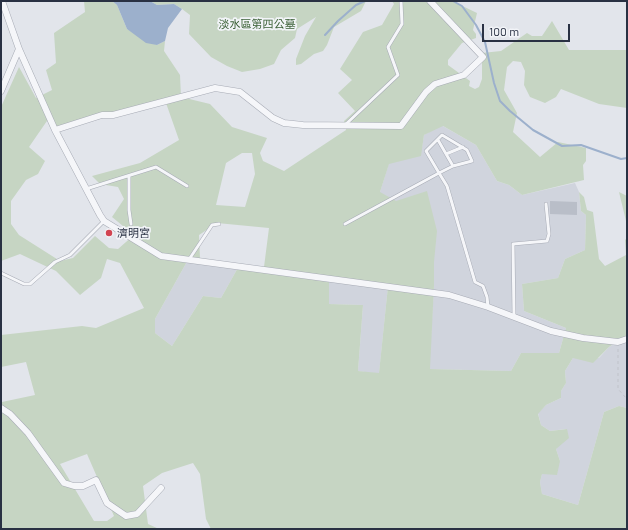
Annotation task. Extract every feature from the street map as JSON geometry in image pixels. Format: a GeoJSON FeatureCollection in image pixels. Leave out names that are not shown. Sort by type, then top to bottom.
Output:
{"type":"FeatureCollection","features":[{"type":"Feature","properties":{"kind":"street"},"geometry":{"type":"LineString","coordinates":[[2,1],[19,49],[55,130],[104,221],[161,256],[190,258],[449,295],[514,316],[550,331],[582,338],[618,342],[627,339]]}},
{"type":"Feature","properties":{"kind":"street"},"geometry":{"type":"LineString","coordinates":[[55,130],[102,115],[113,116],[215,88],[240,92],[273,118],[284,123],[401,126],[426,92],[435,84],[464,74],[483,56],[430,1]]}},
{"type":"Feature","properties":{"kind":"street"},"geometry":{"type":"LineString","coordinates":[[1,91],[19,49]]}},
{"type":"Feature","properties":{"kind":"street"},"geometry":{"type":"LineString","coordinates":[[1,408],[10,414],[28,433],[64,483],[74,486],[82,486],[96,477],[107,503],[126,516],[137,514],[161,488]]}},
{"type":"Feature","properties":{"kind":"lane"},"geometry":{"type":"LineString","coordinates":[[345,125],[398,75],[388,47],[402,24],[401,1]]}},
{"type":"Feature","properties":{"kind":"lane"},"geometry":{"type":"LineString","coordinates":[[346,224],[439,173],[452,166],[472,161],[467,150],[463,147],[442,135],[426,151],[439,173],[447,186],[476,282],[483,286],[487,297],[488,307]]}},
{"type":"Feature","properties":{"kind":"lane"},"geometry":{"type":"LineString","coordinates":[[438,140],[452,166]]}},
{"type":"Feature","properties":{"kind":"lane"},"geometry":{"type":"LineString","coordinates":[[446,154],[463,147]]}},
{"type":"Feature","properties":{"kind":"lane"},"geometry":{"type":"LineString","coordinates":[[86,189],[156,167],[187,186]]}},
{"type":"Feature","properties":{"kind":"lane"},"geometry":{"type":"LineString","coordinates":[[129,176],[129,210],[131,224]]}},
{"type":"Feature","properties":{"kind":"lane"},"geometry":{"type":"LineString","coordinates":[[514,316],[513,244],[547,241],[549,234],[546,204]]}},
{"type":"Feature","properties":{"kind":"lane"},"geometry":{"type":"LineString","coordinates":[[1,273],[24,284],[30,284],[55,262],[70,255],[104,221]]}},
{"type":"Feature","properties":{"kind":"lane"},"geometry":{"type":"LineString","coordinates":[[190,258],[212,225],[219,224]]}},
{"type":"Feature","properties":{"kind":"path"},"geometry":{"type":"LineString","coordinates":[[618,342],[618,389],[627,399]]}},
{"type":"Feature","properties":{"kind":"shaded area"},"geometry":{"type":"Polygon","coordinates":[[[441,125],[476,145],[497,181],[509,185],[522,195],[575,183],[579,192],[581,211],[586,215],[585,250],[565,259],[558,278],[522,284],[524,311],[566,328],[559,353],[521,353],[511,371],[429,369],[434,262],[394,205],[354,212],[380,192],[389,163],[418,155],[422,147],[424,135],[441,125]]]}},
{"type":"Feature","properties":{"kind":"shaded area"},"geometry":{"type":"Polygon","coordinates":[[[189,258],[240,264],[221,298],[203,296],[172,346],[155,333],[155,319],[189,258]]]}},
{"type":"Feature","properties":{"kind":"shaded area"},"geometry":{"type":"Polygon","coordinates":[[[329,277],[388,286],[379,374],[358,371],[363,305],[329,304],[329,277]]]}},
{"type":"Feature","properties":{"kind":"shaded area"},"geometry":{"type":"Polygon","coordinates":[[[627,338],[627,408],[619,406],[604,412],[578,505],[542,494],[540,482],[542,474],[560,461],[556,449],[566,429],[550,431],[541,425],[538,413],[546,405],[561,398],[561,391],[566,383],[565,371],[573,358],[599,358],[609,347],[627,338]]]}},
{"type":"Feature","properties":{"kind":"green space"},"geometry":{"type":"Polygon","coordinates":[[[84,1],[112,1],[117,5],[127,29],[157,45],[165,41],[164,51],[180,75],[181,97],[210,104],[232,127],[267,138],[260,153],[263,161],[284,171],[346,130],[344,121],[355,111],[338,93],[352,80],[340,69],[363,32],[382,25],[394,4],[392,1],[452,1],[477,13],[473,30],[476,34],[476,38],[462,43],[448,60],[448,65],[470,81],[469,86],[475,89],[479,87],[482,79],[482,53],[501,51],[527,33],[532,36],[542,36],[552,21],[569,50],[627,50],[627,108],[599,104],[561,89],[556,97],[545,103],[530,97],[524,85],[525,71],[521,62],[513,61],[507,67],[504,90],[517,113],[513,132],[540,157],[558,142],[586,148],[586,161],[583,165],[584,180],[522,195],[509,185],[497,181],[476,145],[443,126],[424,135],[421,156],[389,164],[380,192],[396,201],[427,191],[437,231],[434,262],[430,369],[511,371],[521,353],[559,353],[566,328],[524,311],[522,284],[558,278],[565,259],[585,250],[586,215],[581,211],[579,192],[584,197],[587,210],[593,212],[599,259],[605,266],[626,255],[625,240],[627,238],[627,338],[618,341],[609,347],[593,363],[573,358],[565,371],[566,383],[561,391],[561,398],[546,405],[538,414],[541,425],[550,431],[567,429],[569,438],[556,449],[560,461],[557,475],[542,474],[540,482],[542,494],[578,505],[604,412],[619,406],[627,408],[627,529],[211,529],[206,519],[200,474],[193,463],[162,473],[143,486],[148,524],[159,529],[1,529],[2,402],[35,395],[26,362],[1,367],[1,335],[82,326],[96,328],[144,308],[120,263],[107,259],[101,278],[80,295],[56,271],[20,254],[1,261],[1,107],[19,67],[36,98],[52,90],[46,70],[56,63],[54,33],[85,12],[84,1]],[[166,103],[57,129],[49,118],[29,147],[45,161],[38,174],[26,180],[11,201],[11,224],[19,235],[60,261],[73,258],[95,236],[109,248],[118,249],[134,235],[112,217],[124,199],[118,187],[100,184],[92,176],[140,163],[179,140],[166,103]],[[242,153],[226,163],[216,205],[245,207],[255,174],[252,153],[242,153]],[[217,223],[199,235],[200,259],[189,258],[155,319],[155,333],[172,346],[203,296],[221,298],[240,264],[264,267],[269,228],[217,223]],[[329,277],[329,304],[363,305],[358,371],[379,373],[388,286],[329,277]],[[87,454],[60,464],[94,521],[107,521],[114,516],[87,454]]]}},
{"type":"Feature","properties":{"kind":"green space","name":"淡水區第四公墓"},"geometry":{"type":"Polygon","coordinates":[[[150,1],[366,1],[361,11],[334,27],[323,51],[314,54],[301,64],[296,65],[296,59],[305,36],[316,17],[297,29],[295,38],[281,50],[274,64],[260,69],[242,72],[211,57],[189,34],[190,15],[174,4],[157,5],[150,1]]]}},
{"type":"Feature","properties":{"kind":"green space"},"geometry":{"type":"Polygon","coordinates":[[[619,192],[627,196],[627,227],[626,221],[619,192]]]}},
{"type":"Feature","properties":{"kind":"water"},"geometry":{"type":"Polygon","coordinates":[[[112,1],[150,1],[157,5],[174,4],[182,9],[168,28],[165,41],[157,45],[146,43],[127,29],[117,5],[112,1]]]}},
{"type":"Feature","properties":{"kind":"building"},"geometry":{"type":"Polygon","coordinates":[[[550,201],[577,202],[577,215],[550,214],[550,201]]]}},
{"type":"Feature","properties":{"kind":"waterway"},"geometry":{"type":"LineString","coordinates":[[325,35],[356,5],[365,1]]}},
{"type":"Feature","properties":{"kind":"waterway"},"geometry":{"type":"LineString","coordinates":[[453,1],[462,6],[476,25],[485,42],[494,83],[500,101],[510,111],[533,130],[562,146],[581,145],[621,159],[627,158]]}},
{"type":"Feature","properties":{"kind":"place","name":"濟明宮"},"geometry":{"type":"Point","coordinates":[109,233]}}]}
